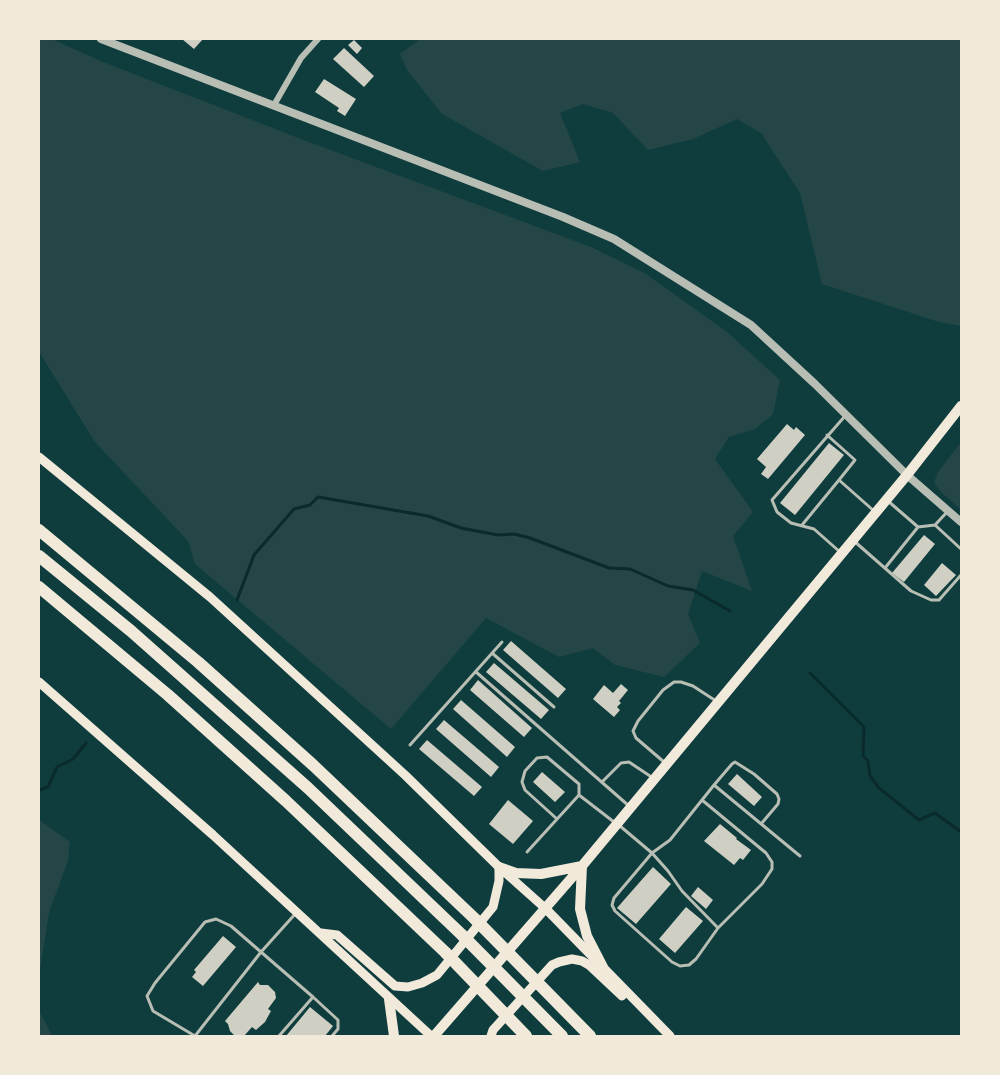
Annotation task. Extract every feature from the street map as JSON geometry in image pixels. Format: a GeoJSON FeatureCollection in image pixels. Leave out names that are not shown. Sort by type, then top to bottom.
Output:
{"type":"FeatureCollection","features":[{"type":"Feature","properties":{"kind":"highway"},"geometry":{"type":"LineString","coordinates":[[39,530],[147,618],[257,714],[474,918],[590,1036]]}},
{"type":"Feature","properties":{"kind":"highway"},"geometry":{"type":"LineString","coordinates":[[39,556],[131,631],[251,736],[367,843],[562,1036]]}},
{"type":"Feature","properties":{"kind":"highway"},"geometry":{"type":"LineString","coordinates":[[39,587],[228,747],[445,951],[526,1036]]}},
{"type":"Feature","properties":{"kind":"main road"},"geometry":{"type":"LineString","coordinates":[[39,682],[321,933],[389,999],[433,1036],[546,909],[907,475],[961,406]]}},
{"type":"Feature","properties":{"kind":"main road"},"geometry":{"type":"LineString","coordinates":[[39,457],[210,597],[405,775],[499,867],[546,909],[670,1036]]}},
{"type":"Feature","properties":{"kind":"main road"},"geometry":{"type":"LineString","coordinates":[[499,867],[516,873],[541,874],[582,866]]}},
{"type":"Feature","properties":{"kind":"main road"},"geometry":{"type":"LineString","coordinates":[[582,866],[580,909],[587,936],[603,967]]}},
{"type":"Feature","properties":{"kind":"main road"},"geometry":{"type":"LineString","coordinates":[[321,933],[337,935],[395,986],[408,987],[422,983],[437,975],[494,907],[499,867]]}},
{"type":"Feature","properties":{"kind":"main road"},"geometry":{"type":"LineString","coordinates":[[491,1036],[493,1030],[552,965],[572,959],[589,965],[626,999],[642,1008]]}},
{"type":"Feature","properties":{"kind":"main road"},"geometry":{"type":"LineString","coordinates":[[389,999],[394,1036]]}},
{"type":"Feature","properties":{"kind":"street"},"geometry":{"type":"LineString","coordinates":[[101,39],[563,217],[614,239],[751,325],[907,475],[961,522]]}},
{"type":"Feature","properties":{"kind":"street"},"geometry":{"type":"LineString","coordinates":[[274,105],[301,58],[318,39]]}},
{"type":"Feature","properties":{"kind":"lane"},"geometry":{"type":"LineString","coordinates":[[841,552],[814,529],[792,523],[777,512],[772,500],[846,415]]}},
{"type":"Feature","properties":{"kind":"lane"},"geometry":{"type":"LineString","coordinates":[[801,526],[855,460],[827,435]]}},
{"type":"Feature","properties":{"kind":"lane"},"geometry":{"type":"LineString","coordinates":[[839,480],[875,512]]}},
{"type":"Feature","properties":{"kind":"lane"},"geometry":{"type":"LineString","coordinates":[[885,499],[918,527]]}},
{"type":"Feature","properties":{"kind":"lane"},"geometry":{"type":"LineString","coordinates":[[885,568],[918,527],[935,525],[948,510]]}},
{"type":"Feature","properties":{"kind":"lane"},"geometry":{"type":"LineString","coordinates":[[935,525],[961,549]]}},
{"type":"Feature","properties":{"kind":"lane"},"geometry":{"type":"LineString","coordinates":[[852,539],[911,591],[931,600],[939,600],[961,575]]}},
{"type":"Feature","properties":{"kind":"lane"},"geometry":{"type":"LineString","coordinates":[[410,745],[502,642]]}},
{"type":"Feature","properties":{"kind":"lane"},"geometry":{"type":"LineString","coordinates":[[492,653],[554,706]]}},
{"type":"Feature","properties":{"kind":"lane"},"geometry":{"type":"LineString","coordinates":[[476,672],[630,807]]}},
{"type":"Feature","properties":{"kind":"lane"},"geometry":{"type":"LineString","coordinates":[[665,764],[636,738],[633,731],[663,690],[674,682],[681,682],[693,686],[717,702]]}},
{"type":"Feature","properties":{"kind":"lane"},"geometry":{"type":"LineString","coordinates":[[527,852],[579,795],[579,784],[547,757],[537,758],[525,771],[522,782],[525,790],[557,819]]}},
{"type":"Feature","properties":{"kind":"lane"},"geometry":{"type":"LineString","coordinates":[[602,782],[621,763],[629,762],[653,779]]}},
{"type":"Feature","properties":{"kind":"lane"},"geometry":{"type":"LineString","coordinates":[[702,800],[766,853],[772,862],[772,869],[762,884],[718,928],[696,959],[689,965],[680,966],[672,962],[615,911],[612,905],[614,898],[652,853],[670,840],[702,800],[735,762],[754,774],[777,794],[778,804],[761,824]]}},
{"type":"Feature","properties":{"kind":"lane"},"geometry":{"type":"LineString","coordinates":[[714,786],[800,856]]}},
{"type":"Feature","properties":{"kind":"lane"},"geometry":{"type":"LineString","coordinates":[[579,795],[652,853],[682,891],[718,928]]}},
{"type":"Feature","properties":{"kind":"lane"},"geometry":{"type":"LineString","coordinates":[[297,912],[261,952],[195,1036],[153,1011],[147,996],[205,922],[216,919],[231,926],[261,952],[313,997],[338,1020],[338,1029],[332,1036]]}},
{"type":"Feature","properties":{"kind":"lane"},"geometry":{"type":"LineString","coordinates":[[279,1036],[313,997]]}},
{"type":"Feature","properties":{"kind":"shaded area"},"geometry":{"type":"Polygon","coordinates":[[[39,39],[52,39],[103,62],[301,139],[591,247],[646,274],[727,332],[780,380],[773,414],[755,429],[729,437],[715,459],[753,512],[733,536],[752,591],[702,571],[688,614],[700,643],[664,677],[615,665],[593,648],[559,657],[486,618],[391,729],[195,564],[188,541],[95,442],[39,352],[39,39]]]}},
{"type":"Feature","properties":{"kind":"shaded area"},"geometry":{"type":"Polygon","coordinates":[[[420,39],[961,39],[961,326],[939,322],[822,284],[800,193],[761,133],[737,119],[693,139],[648,150],[613,113],[583,104],[560,113],[580,162],[543,171],[442,114],[407,70],[400,54],[420,39]]]}},
{"type":"Feature","properties":{"kind":"shaded area"},"geometry":{"type":"Polygon","coordinates":[[[961,442],[961,510],[940,491],[934,482],[938,472],[961,442]]]}},
{"type":"Feature","properties":{"kind":"shaded area"},"geometry":{"type":"Polygon","coordinates":[[[39,820],[70,842],[68,861],[49,912],[39,977],[39,820]]]}},
{"type":"Feature","properties":{"kind":"shaded area"},"geometry":{"type":"Polygon","coordinates":[[[39,1010],[52,1036],[39,1036],[39,1010]]]}},
{"type":"Feature","properties":{"kind":"building"},"geometry":{"type":"Polygon","coordinates":[[[182,39],[203,39],[194,49],[182,39]]]}},
{"type":"Feature","properties":{"kind":"building"},"geometry":{"type":"Polygon","coordinates":[[[354,40],[362,48],[357,54],[348,45],[354,40]]]}},
{"type":"Feature","properties":{"kind":"building"},"geometry":{"type":"Polygon","coordinates":[[[344,48],[374,76],[364,87],[333,59],[344,48]]]}},
{"type":"Feature","properties":{"kind":"building"},"geometry":{"type":"Polygon","coordinates":[[[324,79],[356,99],[345,116],[337,111],[339,108],[315,92],[324,79]]]}},
{"type":"Feature","properties":{"kind":"building"},"geometry":{"type":"Polygon","coordinates":[[[787,424],[794,430],[796,427],[805,435],[768,479],[761,474],[766,467],[757,459],[787,424]]]}},
{"type":"Feature","properties":{"kind":"building"},"geometry":{"type":"Polygon","coordinates":[[[829,443],[844,455],[795,515],[780,503],[829,443]]]}},
{"type":"Feature","properties":{"kind":"building"},"geometry":{"type":"Polygon","coordinates":[[[924,535],[935,544],[904,582],[892,573],[924,535]]]}},
{"type":"Feature","properties":{"kind":"building"},"geometry":{"type":"Polygon","coordinates":[[[942,563],[956,575],[936,596],[924,585],[942,563]]]}},
{"type":"Feature","properties":{"kind":"building"},"geometry":{"type":"Polygon","coordinates":[[[511,641],[566,689],[558,698],[503,650],[511,641]]]}},
{"type":"Feature","properties":{"kind":"building"},"geometry":{"type":"Polygon","coordinates":[[[494,663],[549,710],[541,719],[486,672],[494,663]]]}},
{"type":"Feature","properties":{"kind":"building"},"geometry":{"type":"Polygon","coordinates":[[[478,680],[532,728],[524,737],[470,690],[478,680]]]}},
{"type":"Feature","properties":{"kind":"building"},"geometry":{"type":"Polygon","coordinates":[[[621,684],[628,690],[619,701],[621,703],[617,707],[620,710],[614,717],[593,699],[604,685],[613,693],[621,684]]]}},
{"type":"Feature","properties":{"kind":"building"},"geometry":{"type":"Polygon","coordinates":[[[461,700],[515,747],[507,757],[453,709],[461,700]]]}},
{"type":"Feature","properties":{"kind":"building"},"geometry":{"type":"Polygon","coordinates":[[[444,720],[499,767],[491,777],[436,729],[444,720]]]}},
{"type":"Feature","properties":{"kind":"building"},"geometry":{"type":"Polygon","coordinates":[[[427,740],[482,787],[474,796],[419,749],[427,740]]]}},
{"type":"Feature","properties":{"kind":"building"},"geometry":{"type":"Polygon","coordinates":[[[542,772],[565,792],[555,802],[533,782],[542,772]]]}},
{"type":"Feature","properties":{"kind":"building"},"geometry":{"type":"Polygon","coordinates":[[[737,774],[762,797],[754,806],[728,784],[737,774]]]}},
{"type":"Feature","properties":{"kind":"building"},"geometry":{"type":"Polygon","coordinates":[[[508,800],[533,821],[513,844],[489,824],[508,800]]]}},
{"type":"Feature","properties":{"kind":"building"},"geometry":{"type":"Polygon","coordinates":[[[720,824],[751,850],[743,860],[740,858],[734,865],[704,841],[720,824]]]}},
{"type":"Feature","properties":{"kind":"building"},"geometry":{"type":"Polygon","coordinates":[[[653,867],[671,884],[636,924],[617,908],[653,867]]]}},
{"type":"Feature","properties":{"kind":"building"},"geometry":{"type":"Polygon","coordinates":[[[698,887],[713,900],[706,909],[691,896],[698,887]]]}},
{"type":"Feature","properties":{"kind":"building"},"geometry":{"type":"Polygon","coordinates":[[[686,907],[703,921],[675,953],[659,939],[686,907]]]}},
{"type":"Feature","properties":{"kind":"building"},"geometry":{"type":"Polygon","coordinates":[[[223,936],[236,947],[203,986],[192,977],[196,972],[194,970],[223,936]]]}},
{"type":"Feature","properties":{"kind":"building"},"geometry":{"type":"Polygon","coordinates":[[[258,982],[260,985],[268,985],[275,992],[276,998],[268,1009],[271,1011],[265,1022],[256,1030],[252,1027],[244,1036],[235,1036],[225,1021],[258,982]]]}},
{"type":"Feature","properties":{"kind":"building"},"geometry":{"type":"Polygon","coordinates":[[[310,1007],[333,1026],[325,1036],[286,1036],[310,1007]]]}},
{"type":"Feature","properties":{"kind":"waterway"},"geometry":{"type":"LineString","coordinates":[[237,600],[254,555],[294,509],[310,505],[318,497],[428,516],[461,528],[530,538],[609,568],[630,569],[668,586],[693,590],[730,611]]}},
{"type":"Feature","properties":{"kind":"waterway"},"geometry":{"type":"LineString","coordinates":[[810,673],[864,727],[863,756],[868,761],[870,776],[879,788],[919,820],[935,813],[961,832]]}},
{"type":"Feature","properties":{"kind":"waterway"},"geometry":{"type":"LineString","coordinates":[[39,790],[48,787],[57,767],[73,759],[86,743]]}}]}
